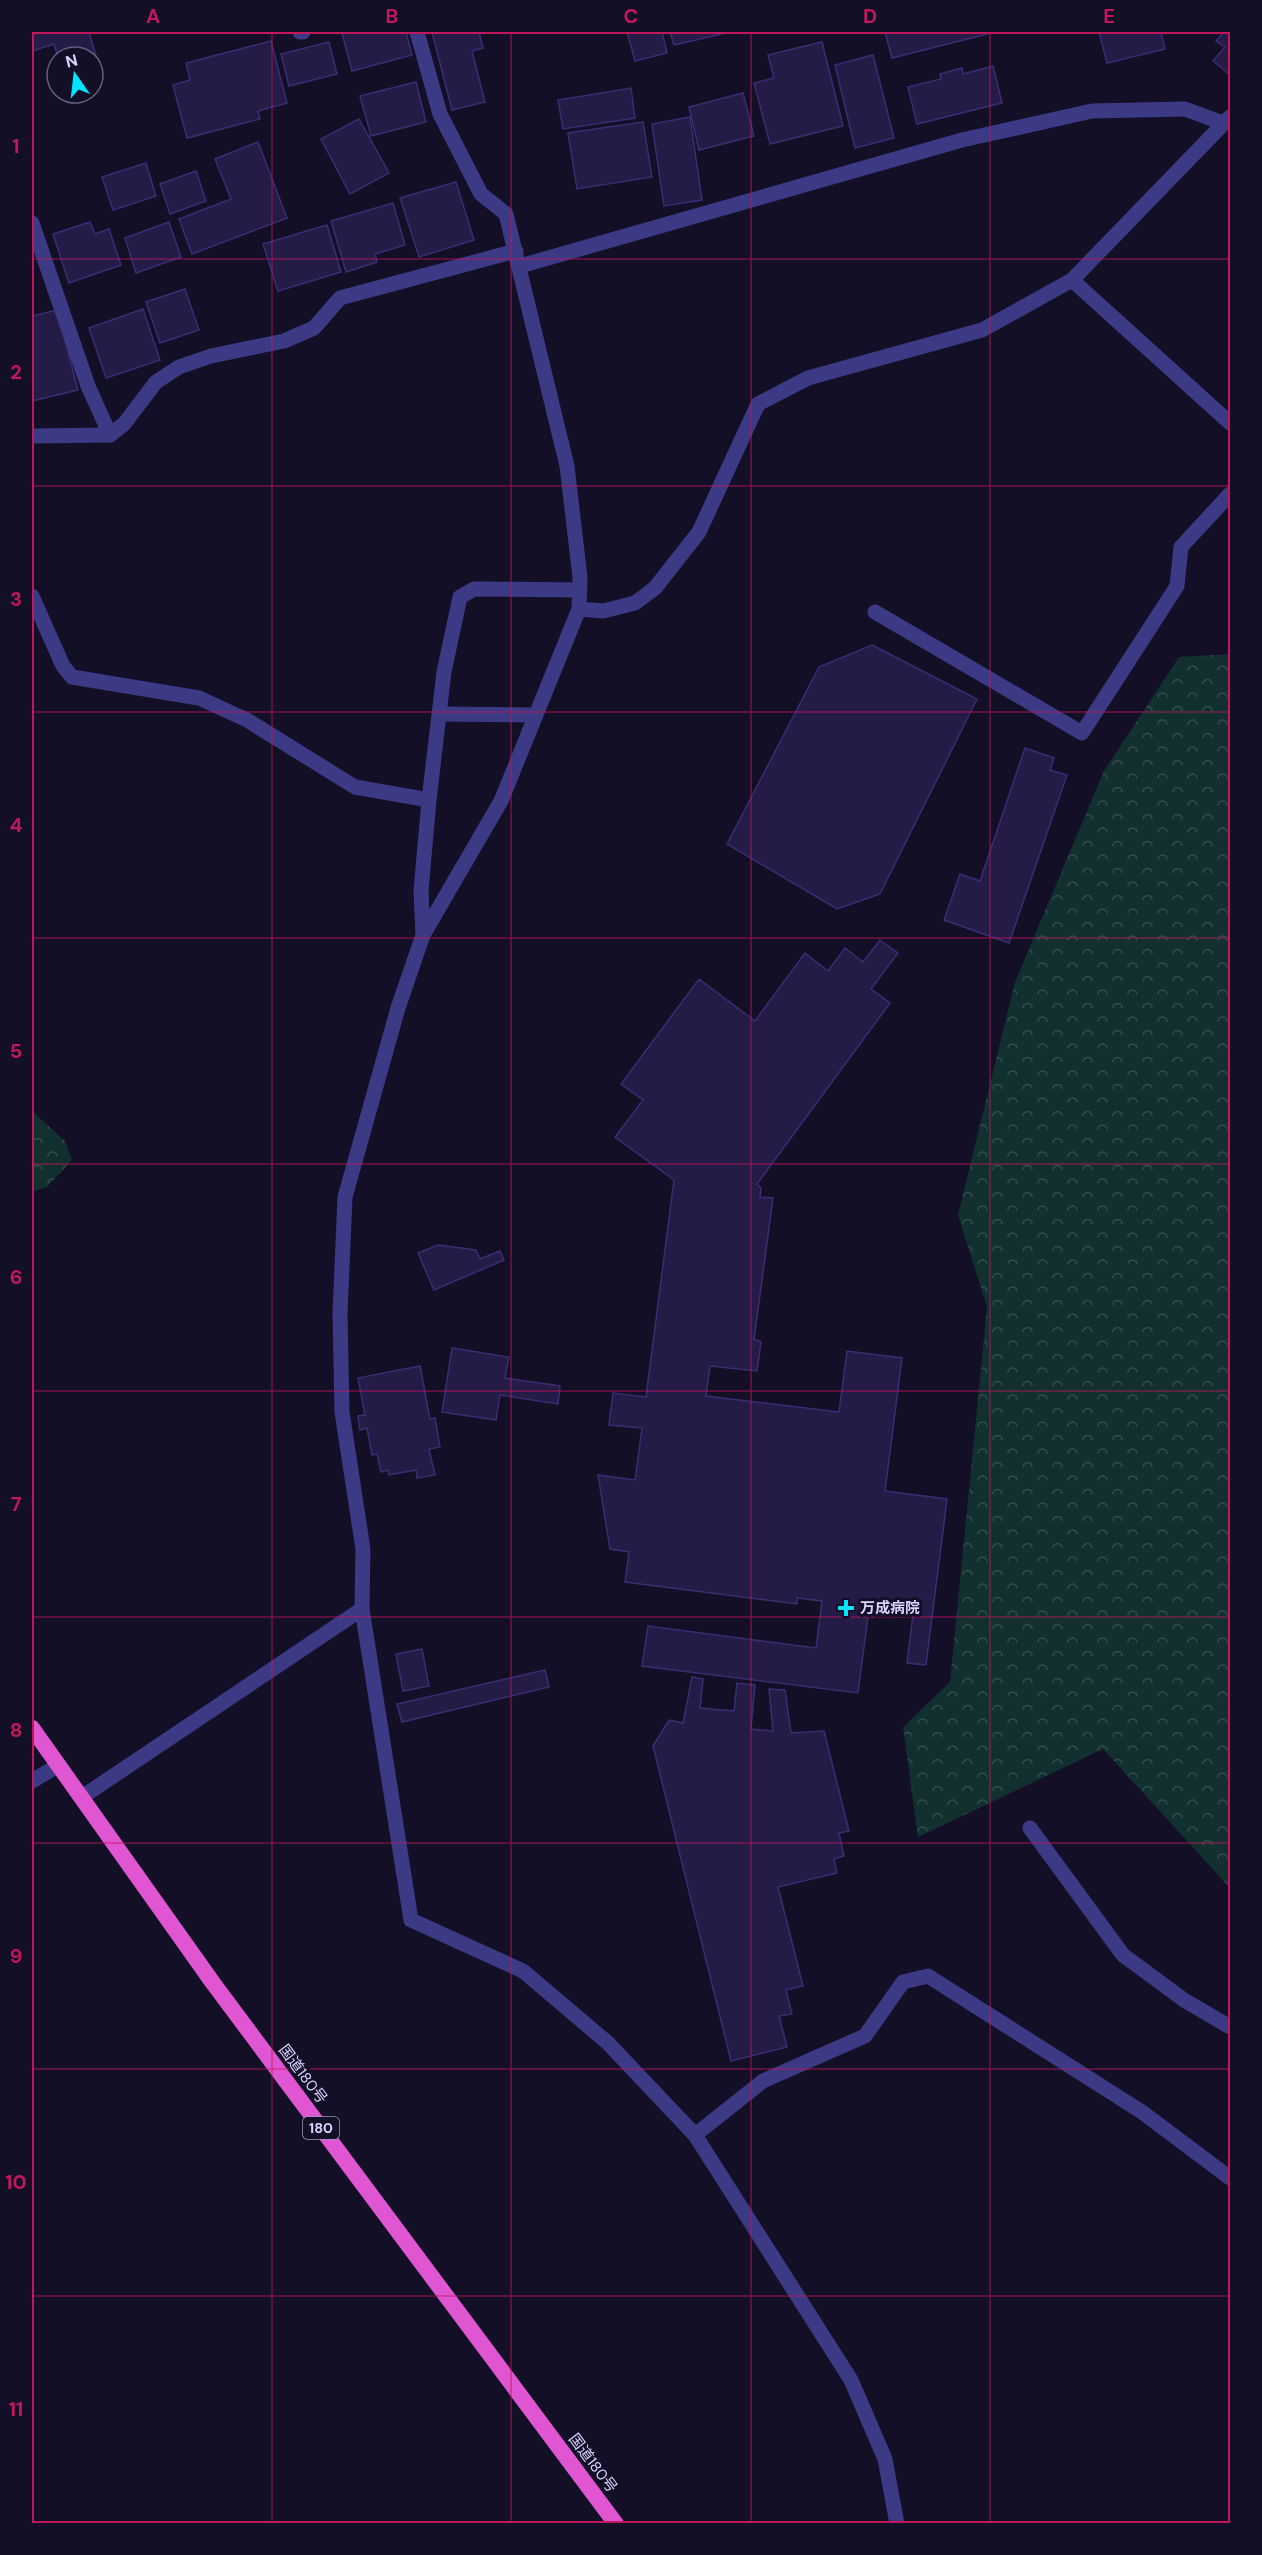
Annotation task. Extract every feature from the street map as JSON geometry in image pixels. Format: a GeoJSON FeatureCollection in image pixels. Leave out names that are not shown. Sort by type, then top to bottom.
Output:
{"type":"FeatureCollection","features":[{"type":"Feature","properties":{"kind":"highway","name":"国道180号"},"geometry":{"type":"LineString","coordinates":[[32,1728],[213,1983],[616,2523]]}},
{"type":"Feature","properties":{"kind":"street"},"geometry":{"type":"LineString","coordinates":[[417,32],[441,114],[481,194],[506,214],[567,466],[580,590],[579,609],[501,801],[469,860],[423,935],[398,1008],[345,1197],[340,1313],[342,1412],[363,1549],[362,1609],[411,1920],[523,1971],[608,2043],[695,2135],[852,2380],[885,2459],[897,2523]]}},
{"type":"Feature","properties":{"kind":"street"},"geometry":{"type":"LineString","coordinates":[[32,436],[110,435],[124,424],[156,382],[179,367],[211,356],[284,341],[314,328],[340,298],[518,258],[962,140],[1092,111],[1185,110],[1227,120]]}},
{"type":"Feature","properties":{"kind":"street"},"geometry":{"type":"LineString","coordinates":[[579,609],[603,611],[635,603],[655,588],[699,532],[758,404],[808,378],[982,330],[1072,280],[1227,120]]}},
{"type":"Feature","properties":{"kind":"street"},"geometry":{"type":"LineString","coordinates":[[32,223],[88,386],[110,435]]}},
{"type":"Feature","properties":{"kind":"street"},"geometry":{"type":"LineString","coordinates":[[1072,280],[1230,423]]}},
{"type":"Feature","properties":{"kind":"street"},"geometry":{"type":"LineString","coordinates":[[875,612],[1083,733],[1177,586],[1180,547],[1230,494]]}},
{"type":"Feature","properties":{"kind":"street"},"geometry":{"type":"LineString","coordinates":[[423,935],[421,891],[429,800],[444,672],[460,597],[474,589],[580,590]]}},
{"type":"Feature","properties":{"kind":"street"},"geometry":{"type":"LineString","coordinates":[[32,596],[63,666],[72,677],[199,698],[247,720],[355,787],[429,800]]}},
{"type":"Feature","properties":{"kind":"street"},"geometry":{"type":"LineString","coordinates":[[440,714],[536,715]]}},
{"type":"Feature","properties":{"kind":"street"},"geometry":{"type":"LineString","coordinates":[[82,1797],[362,1609]]}},
{"type":"Feature","properties":{"kind":"street"},"geometry":{"type":"LineString","coordinates":[[32,1781],[59,1765]]}},
{"type":"Feature","properties":{"kind":"street"},"geometry":{"type":"LineString","coordinates":[[1030,1828],[1123,1955],[1184,2000],[1230,2027]]}},
{"type":"Feature","properties":{"kind":"street"},"geometry":{"type":"LineString","coordinates":[[695,2135],[763,2081],[865,2036],[903,1982],[928,1976],[1142,2112],[1230,2178]]}},
{"type":"Feature","properties":{"kind":"green space"},"geometry":{"type":"Polygon","coordinates":[[[1230,654],[1230,1888],[1103,1749],[918,1837],[903,1727],[950,1682],[987,1307],[958,1215],[1015,982],[1104,771],[1179,657],[1230,654]]]}},
{"type":"Feature","properties":{"kind":"green space"},"geometry":{"type":"Polygon","coordinates":[[[32,1111],[65,1141],[72,1160],[47,1187],[32,1192],[32,1111]]]}},
{"type":"Feature","properties":{"kind":"building"},"geometry":{"type":"Polygon","coordinates":[[[32,32],[89,32],[93,45],[54,44],[32,51],[32,32]]]}},
{"type":"Feature","properties":{"kind":"building"},"geometry":{"type":"Polygon","coordinates":[[[406,32],[412,55],[352,71],[342,33],[406,32]]]}},
{"type":"Feature","properties":{"kind":"building"},"geometry":{"type":"Polygon","coordinates":[[[432,32],[479,32],[483,48],[472,51],[485,102],[452,110],[432,32]]]}},
{"type":"Feature","properties":{"kind":"building"},"geometry":{"type":"Polygon","coordinates":[[[627,32],[662,32],[667,53],[635,61],[627,32]]]}},
{"type":"Feature","properties":{"kind":"building"},"geometry":{"type":"Polygon","coordinates":[[[670,32],[730,32],[674,45],[670,32]]]}},
{"type":"Feature","properties":{"kind":"building"},"geometry":{"type":"Polygon","coordinates":[[[885,32],[995,32],[892,58],[885,32]]]}},
{"type":"Feature","properties":{"kind":"building"},"geometry":{"type":"Polygon","coordinates":[[[1099,32],[1161,32],[1165,49],[1107,63],[1099,32]]]}},
{"type":"Feature","properties":{"kind":"building"},"geometry":{"type":"Polygon","coordinates":[[[1224,32],[1230,32],[1230,75],[1213,61],[1225,47],[1216,41],[1224,32]]]}},
{"type":"Feature","properties":{"kind":"building"},"geometry":{"type":"Polygon","coordinates":[[[271,41],[287,103],[258,111],[260,119],[187,138],[173,85],[190,80],[186,63],[271,41]]]}},
{"type":"Feature","properties":{"kind":"building"},"geometry":{"type":"Polygon","coordinates":[[[329,42],[337,74],[289,86],[281,54],[329,42]]]}},
{"type":"Feature","properties":{"kind":"building"},"geometry":{"type":"Polygon","coordinates":[[[822,42],[843,126],[770,144],[754,83],[774,78],[768,55],[822,42]]]}},
{"type":"Feature","properties":{"kind":"building"},"geometry":{"type":"Polygon","coordinates":[[[873,55],[894,138],[855,148],[835,65],[873,55]]]}},
{"type":"Feature","properties":{"kind":"building"},"geometry":{"type":"Polygon","coordinates":[[[993,66],[1002,103],[917,124],[908,87],[941,79],[940,74],[962,68],[963,74],[993,66]]]}},
{"type":"Feature","properties":{"kind":"building"},"geometry":{"type":"Polygon","coordinates":[[[416,82],[426,122],[371,136],[360,96],[416,82]]]}},
{"type":"Feature","properties":{"kind":"building"},"geometry":{"type":"Polygon","coordinates":[[[631,88],[635,118],[563,129],[558,100],[631,88]]]}},
{"type":"Feature","properties":{"kind":"building"},"geometry":{"type":"Polygon","coordinates":[[[743,93],[754,136],[699,150],[689,107],[743,93]]]}},
{"type":"Feature","properties":{"kind":"building"},"geometry":{"type":"Polygon","coordinates":[[[690,117],[702,200],[664,206],[652,124],[690,117]]]}},
{"type":"Feature","properties":{"kind":"building"},"geometry":{"type":"Polygon","coordinates":[[[359,119],[389,173],[350,194],[321,139],[359,119]]]}},
{"type":"Feature","properties":{"kind":"building"},"geometry":{"type":"Polygon","coordinates":[[[643,122],[652,177],[577,189],[568,133],[643,122]]]}},
{"type":"Feature","properties":{"kind":"building"},"geometry":{"type":"Polygon","coordinates":[[[258,142],[287,218],[192,254],[179,219],[231,199],[215,159],[258,142]]]}},
{"type":"Feature","properties":{"kind":"building"},"geometry":{"type":"Polygon","coordinates":[[[146,163],[156,196],[113,210],[102,177],[146,163]]]}},
{"type":"Feature","properties":{"kind":"building"},"geometry":{"type":"Polygon","coordinates":[[[196,171],[206,201],[170,214],[160,184],[196,171]]]}},
{"type":"Feature","properties":{"kind":"building"},"geometry":{"type":"Polygon","coordinates":[[[456,182],[474,240],[419,257],[400,198],[456,182]]]}},
{"type":"Feature","properties":{"kind":"building"},"geometry":{"type":"Polygon","coordinates":[[[393,203],[405,245],[375,254],[377,262],[346,272],[331,221],[393,203]]]}},
{"type":"Feature","properties":{"kind":"building"},"geometry":{"type":"Polygon","coordinates":[[[90,222],[95,234],[109,229],[121,265],[69,283],[53,234],[90,222]]]}},
{"type":"Feature","properties":{"kind":"building"},"geometry":{"type":"Polygon","coordinates":[[[169,222],[181,257],[136,273],[125,238],[169,222]]]}},
{"type":"Feature","properties":{"kind":"building"},"geometry":{"type":"Polygon","coordinates":[[[327,225],[341,272],[278,291],[263,244],[327,225]]]}},
{"type":"Feature","properties":{"kind":"building"},"geometry":{"type":"Polygon","coordinates":[[[185,289],[199,330],[160,343],[146,302],[185,289]]]}},
{"type":"Feature","properties":{"kind":"building"},"geometry":{"type":"Polygon","coordinates":[[[143,309],[160,360],[106,378],[89,328],[143,309]]]}},
{"type":"Feature","properties":{"kind":"building"},"geometry":{"type":"Polygon","coordinates":[[[57,310],[78,390],[32,401],[32,316],[57,310]]]}},
{"type":"Feature","properties":{"kind":"building"},"geometry":{"type":"Polygon","coordinates":[[[872,645],[977,699],[880,894],[837,909],[727,844],[819,667],[872,645]]]}},
{"type":"Feature","properties":{"kind":"building"},"geometry":{"type":"Polygon","coordinates":[[[1025,748],[1054,758],[1050,770],[1067,775],[1009,943],[944,920],[960,874],[980,881],[1025,748]]]}},
{"type":"Feature","properties":{"kind":"building"},"geometry":{"type":"Polygon","coordinates":[[[880,940],[898,953],[871,989],[890,1003],[757,1184],[761,1188],[760,1197],[773,1198],[754,1339],[761,1342],[757,1371],[710,1366],[706,1396],[839,1412],[847,1351],[902,1358],[885,1491],[947,1499],[926,1665],[907,1663],[913,1614],[869,1609],[858,1693],[642,1666],[648,1626],[816,1648],[822,1601],[797,1598],[797,1604],[625,1582],[629,1552],[610,1549],[598,1475],[635,1480],[642,1428],[609,1425],[613,1393],[646,1397],[674,1180],[615,1137],[643,1100],[621,1084],[699,979],[755,1021],[805,953],[828,971],[845,948],[863,962],[880,940]]]}},
{"type":"Feature","properties":{"kind":"building"},"geometry":{"type":"Polygon","coordinates":[[[438,1245],[476,1250],[480,1259],[500,1251],[504,1260],[434,1290],[418,1253],[438,1245]]]}},
{"type":"Feature","properties":{"kind":"building"},"geometry":{"type":"Polygon","coordinates":[[[452,1348],[509,1357],[505,1378],[560,1386],[558,1404],[500,1395],[496,1420],[442,1412],[452,1348]]]}},
{"type":"Feature","properties":{"kind":"building"},"geometry":{"type":"Polygon","coordinates":[[[420,1366],[430,1419],[435,1418],[440,1447],[429,1449],[435,1475],[417,1478],[416,1470],[389,1475],[388,1470],[381,1472],[377,1454],[372,1455],[367,1428],[360,1430],[358,1416],[365,1415],[358,1378],[420,1366]]]}},
{"type":"Feature","properties":{"kind":"building"},"geometry":{"type":"Polygon","coordinates":[[[422,1649],[429,1686],[403,1691],[396,1654],[422,1649]]]}},
{"type":"Feature","properties":{"kind":"building"},"geometry":{"type":"Polygon","coordinates":[[[545,1670],[549,1687],[402,1722],[397,1704],[545,1670]]]}},
{"type":"Feature","properties":{"kind":"building"},"geometry":{"type":"Polygon","coordinates":[[[692,1677],[703,1679],[700,1708],[734,1711],[737,1683],[755,1685],[751,1729],[773,1731],[769,1689],[785,1690],[791,1733],[824,1731],[849,1831],[839,1833],[844,1856],[834,1859],[837,1873],[778,1887],[803,1986],[786,1990],[792,2014],[779,2016],[787,2047],[731,2061],[653,1746],[669,1720],[683,1723],[692,1677]]]}},
{"type":"Feature","properties":{"kind":"place","name":"万成病院"},"geometry":{"type":"Point","coordinates":[846,1608]}}]}
